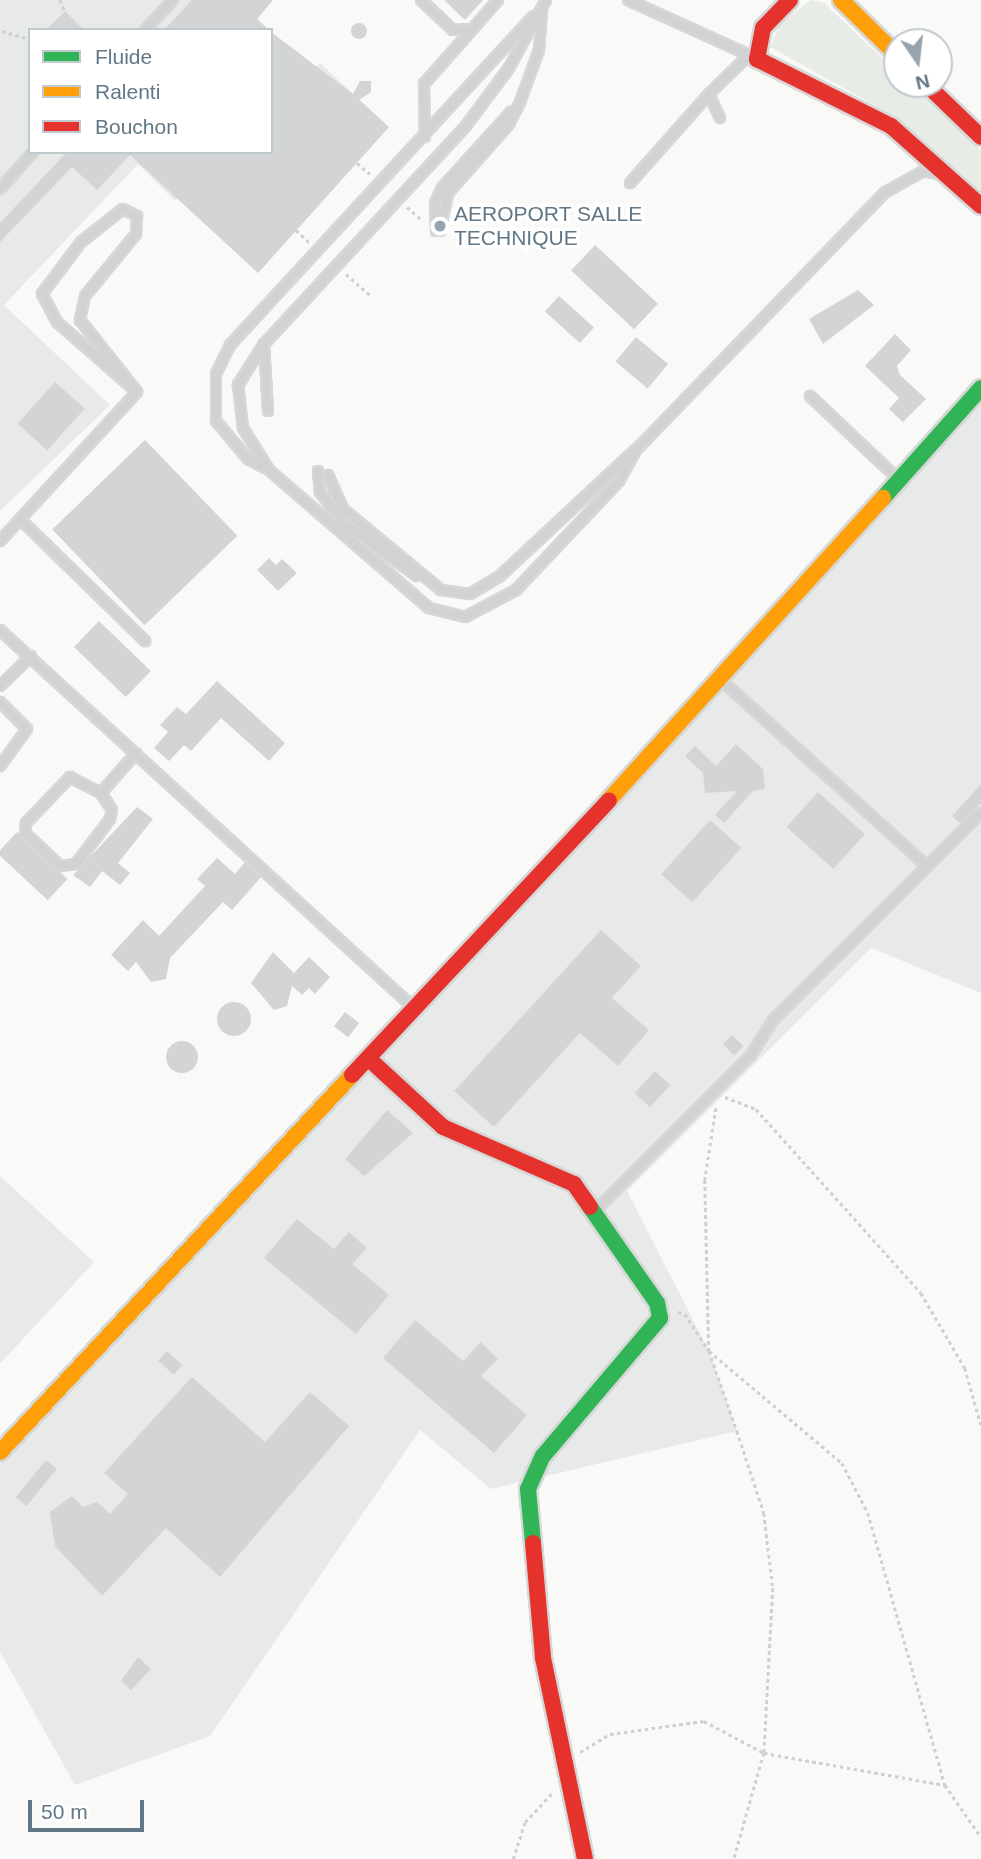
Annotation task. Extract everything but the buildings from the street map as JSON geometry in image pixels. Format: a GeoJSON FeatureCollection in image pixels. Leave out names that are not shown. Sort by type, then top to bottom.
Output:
{"type":"FeatureCollection","features":[{"type":"Feature","properties":{"kind":"street"},"geometry":{"type":"LineString","coordinates":[[790,0],[763,28],[753,57],[891,126],[981,206]]}},
{"type":"Feature","properties":{"kind":"street"},"geometry":{"type":"LineString","coordinates":[[841,0],[883,41]]}},
{"type":"Feature","properties":{"kind":"street"},"geometry":{"type":"LineString","coordinates":[[941,98],[981,137]]}},
{"type":"Feature","properties":{"kind":"street"},"geometry":{"type":"LineString","coordinates":[[0,1452],[721,680],[981,388]]}},
{"type":"Feature","properties":{"kind":"street"},"geometry":{"type":"LineString","coordinates":[[369,1059],[443,1127],[574,1184],[659,1309],[660,1318],[542,1455],[528,1489],[543,1658],[585,1859]]}},
{"type":"Feature","properties":{"kind":"lane"},"geometry":{"type":"LineString","coordinates":[[147,28],[173,0]]}},
{"type":"Feature","properties":{"kind":"lane"},"geometry":{"type":"LineString","coordinates":[[421,0],[453,30],[469,29]]}},
{"type":"Feature","properties":{"kind":"lane"},"geometry":{"type":"LineString","coordinates":[[425,137],[424,84],[469,29],[498,0]]}},
{"type":"Feature","properties":{"kind":"lane"},"geometry":{"type":"LineString","coordinates":[[628,0],[753,57],[709,94],[630,183]]}},
{"type":"Feature","properties":{"kind":"lane"},"geometry":{"type":"LineString","coordinates":[[438,232],[435,203],[442,188],[520,102],[540,50],[544,3]]}},
{"type":"Feature","properties":{"kind":"lane"},"geometry":{"type":"LineString","coordinates":[[544,3],[425,137],[230,345],[216,374],[216,421],[248,459],[269,470],[429,608],[465,617],[516,590],[620,481],[637,449]]}},
{"type":"Feature","properties":{"kind":"lane"},"geometry":{"type":"LineString","coordinates":[[269,470],[237,405],[238,385],[264,344],[465,127],[509,68],[544,3]]}},
{"type":"Feature","properties":{"kind":"lane"},"geometry":{"type":"LineString","coordinates":[[709,94],[720,118]]}},
{"type":"Feature","properties":{"kind":"lane"},"geometry":{"type":"LineString","coordinates":[[0,189],[31,154]]}},
{"type":"Feature","properties":{"kind":"lane"},"geometry":{"type":"LineString","coordinates":[[318,471],[320,492],[343,523],[441,590],[470,594],[486,587],[637,449],[884,193],[923,172],[949,178]]}},
{"type":"Feature","properties":{"kind":"lane"},"geometry":{"type":"LineString","coordinates":[[123,209],[138,216],[136,234],[85,296],[80,320],[137,392],[57,322],[42,295],[81,242],[123,209]]}},
{"type":"Feature","properties":{"kind":"lane"},"geometry":{"type":"LineString","coordinates":[[264,344],[268,411]]}},
{"type":"Feature","properties":{"kind":"lane"},"geometry":{"type":"LineString","coordinates":[[0,541],[137,392]]}},
{"type":"Feature","properties":{"kind":"lane"},"geometry":{"type":"LineString","coordinates":[[810,396],[899,480]]}},
{"type":"Feature","properties":{"kind":"lane"},"geometry":{"type":"LineString","coordinates":[[328,475],[343,509],[441,590]]}},
{"type":"Feature","properties":{"kind":"lane"},"geometry":{"type":"LineString","coordinates":[[20,519],[145,641]]}},
{"type":"Feature","properties":{"kind":"lane"},"geometry":{"type":"LineString","coordinates":[[0,630],[416,1009]]}},
{"type":"Feature","properties":{"kind":"lane"},"geometry":{"type":"LineString","coordinates":[[0,686],[31,656]]}},
{"type":"Feature","properties":{"kind":"lane"},"geometry":{"type":"LineString","coordinates":[[721,680],[927,866]]}},
{"type":"Feature","properties":{"kind":"lane"},"geometry":{"type":"LineString","coordinates":[[0,702],[27,729],[0,766]]}},
{"type":"Feature","properties":{"kind":"lane"},"geometry":{"type":"LineString","coordinates":[[101,793],[136,753]]}},
{"type":"Feature","properties":{"kind":"lane"},"geometry":{"type":"LineString","coordinates":[[70,777],[101,793],[112,810],[110,819],[76,864],[60,866],[25,833],[26,823],[70,777]]}},
{"type":"Feature","properties":{"kind":"lane"},"geometry":{"type":"LineString","coordinates":[[594,1213],[981,813]]}},
{"type":"Feature","properties":{"kind":"path"},"geometry":{"type":"LineString","coordinates":[[60,0],[65,11]]}},
{"type":"Feature","properties":{"kind":"path"},"geometry":{"type":"LineString","coordinates":[[2,31],[28,38]]}},
{"type":"Feature","properties":{"kind":"path"},"geometry":{"type":"LineString","coordinates":[[981,1425],[961,1358],[921,1293],[756,1109],[718,1094],[705,1181],[709,1351],[842,1463],[868,1513],[945,1785],[981,1837]]}},
{"type":"Feature","properties":{"kind":"path"},"geometry":{"type":"LineString","coordinates":[[659,1309],[685,1314],[709,1351],[764,1513],[774,1588],[764,1753],[734,1859]]}},
{"type":"Feature","properties":{"kind":"path"},"geometry":{"type":"LineString","coordinates":[[513,1859],[525,1822],[552,1793],[565,1761],[610,1734],[704,1721],[764,1753],[945,1785]]}},
{"type":"Feature","properties":{"kind":"shaded area"},"geometry":{"type":"Polygon","coordinates":[[[0,0],[273,0],[257,19],[267,28],[28,28],[28,154],[273,154],[273,34],[313,70],[320,63],[389,127],[258,273],[184,193],[175,201],[138,164],[4,305],[110,405],[0,511],[0,0]]]}},
{"type":"Feature","properties":{"kind":"shaded area"},"geometry":{"type":"Polygon","coordinates":[[[811,0],[824,3],[883,59],[883,98],[925,98],[981,151],[981,191],[899,119],[770,47],[780,24],[811,0]]]}},
{"type":"Feature","properties":{"kind":"shaded area"},"geometry":{"type":"Polygon","coordinates":[[[981,387],[981,993],[871,948],[627,1191],[709,1351],[737,1431],[491,1489],[420,1430],[210,1736],[75,1785],[0,1652],[0,1449],[981,387]]]}},
{"type":"Feature","properties":{"kind":"shaded area"},"geometry":{"type":"Polygon","coordinates":[[[0,1176],[94,1262],[0,1364],[0,1176]]]}},
{"type":"Feature","properties":{"kind":"traffic: fast"},"geometry":{"type":"LineString","coordinates":[[883,498],[981,388]]}},
{"type":"Feature","properties":{"kind":"traffic: fast"},"geometry":{"type":"LineString","coordinates":[[533,1543],[528,1489],[543,1456],[660,1318],[657,1303],[590,1207]]}},
{"type":"Feature","properties":{"kind":"traffic: slow"},"geometry":{"type":"LineString","coordinates":[[841,0],[883,41]]}},
{"type":"Feature","properties":{"kind":"traffic: slow"},"geometry":{"type":"LineString","coordinates":[[609,800],[883,498]]}},
{"type":"Feature","properties":{"kind":"traffic: slow"},"geometry":{"type":"LineString","coordinates":[[0,1452],[352,1075]]}},
{"type":"Feature","properties":{"kind":"traffic: jam"},"geometry":{"type":"LineString","coordinates":[[790,0],[763,28],[757,59],[891,126],[981,206]]}},
{"type":"Feature","properties":{"kind":"traffic: jam"},"geometry":{"type":"LineString","coordinates":[[941,98],[981,137]]}},
{"type":"Feature","properties":{"kind":"traffic: jam"},"geometry":{"type":"LineString","coordinates":[[352,1075],[609,800]]}},
{"type":"Feature","properties":{"kind":"traffic: jam"},"geometry":{"type":"LineString","coordinates":[[369,1059],[443,1127],[574,1184],[590,1207]]}},
{"type":"Feature","properties":{"kind":"traffic: jam"},"geometry":{"type":"LineString","coordinates":[[533,1543],[543,1658],[585,1859]]}},
{"type":"Feature","properties":{"kind":"place","name":"AEROPORT SALLE TECHNIQUE"},"geometry":{"type":"Point","coordinates":[440,226]}}]}
